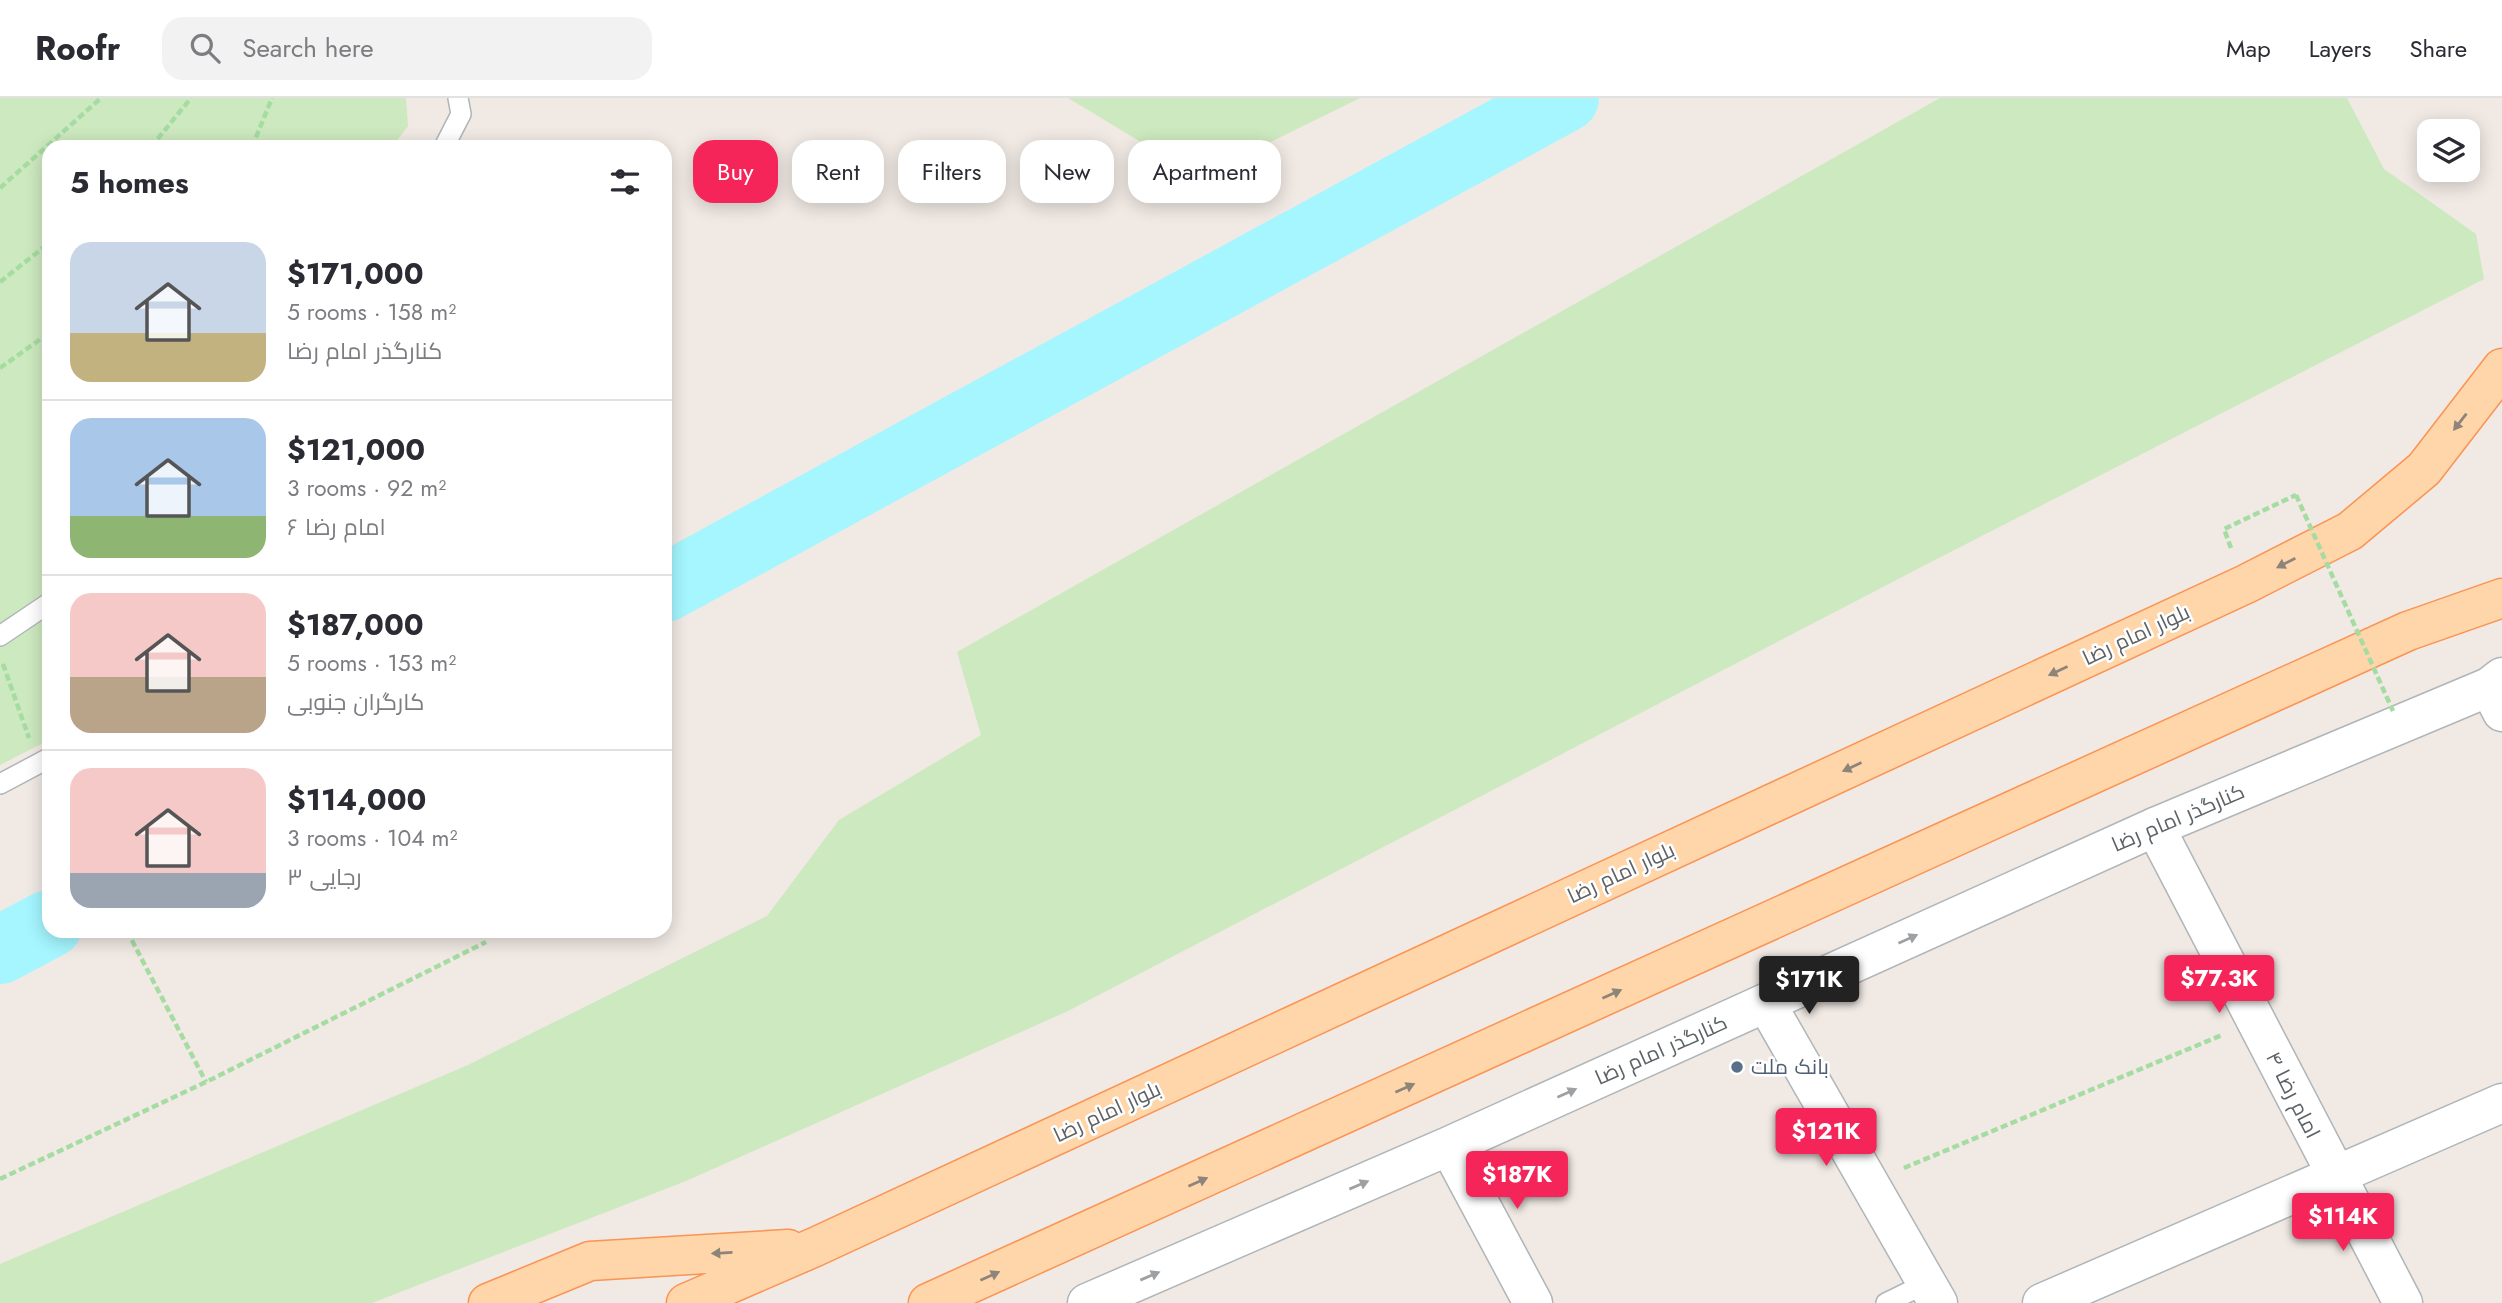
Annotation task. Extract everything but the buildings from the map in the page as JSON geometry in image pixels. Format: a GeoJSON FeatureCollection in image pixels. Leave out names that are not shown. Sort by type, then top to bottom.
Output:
{"type":"FeatureCollection","features":[{"type":"Feature","properties":{"kind":"main road","name":"بلوار امام رضا"},"geometry":{"type":"LineString","coordinates":[[686,1303],[815,1247],[2246,584],[2350,531],[2424,469],[2502,368]]}},
{"type":"Feature","properties":{"kind":"main road"},"geometry":{"type":"LineString","coordinates":[[928,1303],[2408,631],[2502,597]]}},
{"type":"Feature","properties":{"kind":"main road"},"geometry":{"type":"LineString","coordinates":[[488,1303],[590,1261],[815,1247]]}},
{"type":"Feature","properties":{"kind":"street","name":"کنارگذر امام رضا"},"geometry":{"type":"LineString","coordinates":[[1087,1303],[1449,1146],[2155,827],[2498,692]]}},
{"type":"Feature","properties":{"kind":"street","name":"امام رضا ۴"},"geometry":{"type":"LineString","coordinates":[[2155,827],[2403,1303]]}},
{"type":"Feature","properties":{"kind":"street"},"geometry":{"type":"LineString","coordinates":[[1766,1003],[1933,1293]]}},
{"type":"Feature","properties":{"kind":"street"},"geometry":{"type":"LineString","coordinates":[[2042,1303],[2502,1102]]}},
{"type":"Feature","properties":{"kind":"street"},"geometry":{"type":"LineString","coordinates":[[1449,1146],[1533,1303]]}},
{"type":"Feature","properties":{"kind":"lane"},"geometry":{"type":"LineString","coordinates":[[448,140],[461,114],[458,98]]}},
{"type":"Feature","properties":{"kind":"lane"},"geometry":{"type":"LineString","coordinates":[[0,636],[42,608]]}},
{"type":"Feature","properties":{"kind":"lane"},"geometry":{"type":"LineString","coordinates":[[0,783],[42,762]]}},
{"type":"Feature","properties":{"kind":"lane"},"geometry":{"type":"LineString","coordinates":[[1886,1303],[1933,1293]]}},
{"type":"Feature","properties":{"kind":"path"},"geometry":{"type":"LineString","coordinates":[[54,140],[101,98]]}},
{"type":"Feature","properties":{"kind":"path"},"geometry":{"type":"LineString","coordinates":[[157,140],[191,98]]}},
{"type":"Feature","properties":{"kind":"path"},"geometry":{"type":"LineString","coordinates":[[255,140],[272,98]]}},
{"type":"Feature","properties":{"kind":"path"},"geometry":{"type":"LineString","coordinates":[[0,188],[42,151]]}},
{"type":"Feature","properties":{"kind":"path"},"geometry":{"type":"LineString","coordinates":[[0,282],[42,249]]}},
{"type":"Feature","properties":{"kind":"path"},"geometry":{"type":"LineString","coordinates":[[0,368],[42,338]]}},
{"type":"Feature","properties":{"kind":"path"},"geometry":{"type":"LineString","coordinates":[[2224,529],[2296,495],[2393,711]]}},
{"type":"Feature","properties":{"kind":"path"},"geometry":{"type":"LineString","coordinates":[[0,657],[42,759]]}},
{"type":"Feature","properties":{"kind":"path"},"geometry":{"type":"LineString","coordinates":[[131,938],[206,1082]]}},
{"type":"Feature","properties":{"kind":"path"},"geometry":{"type":"LineString","coordinates":[[0,1179],[206,1082],[486,942]]}},
{"type":"Feature","properties":{"kind":"path"},"geometry":{"type":"LineString","coordinates":[[1869,1182],[2255,1021]]}},
{"type":"Feature","properties":{"kind":"green space"},"geometry":{"type":"Polygon","coordinates":[[[0,98],[406,98],[408,126],[397,140],[42,140],[42,744],[0,765],[0,98]]]}},
{"type":"Feature","properties":{"kind":"green space"},"geometry":{"type":"Polygon","coordinates":[[[1068,98],[1360,98],[1274,140],[1138,140],[1068,98]]]}},
{"type":"Feature","properties":{"kind":"green space"},"geometry":{"type":"Polygon","coordinates":[[[1940,98],[2347,98],[2384,169],[2476,234],[2484,279],[1929,563],[1068,1011],[686,1181],[372,1303],[0,1303],[0,1264],[468,1065],[767,916],[839,820],[981,735],[957,652],[1940,98]]]}},
{"type":"Feature","properties":{"kind":"waterway"},"geometry":{"type":"LineString","coordinates":[[672,584],[1565,98]]}},
{"type":"Feature","properties":{"kind":"waterway"},"geometry":{"type":"LineString","coordinates":[[0,950],[42,928]]}},
{"type":"Feature","properties":{"kind":"place","name":"بانک ملت"},"geometry":{"type":"Point","coordinates":[1737,1067]}}]}
